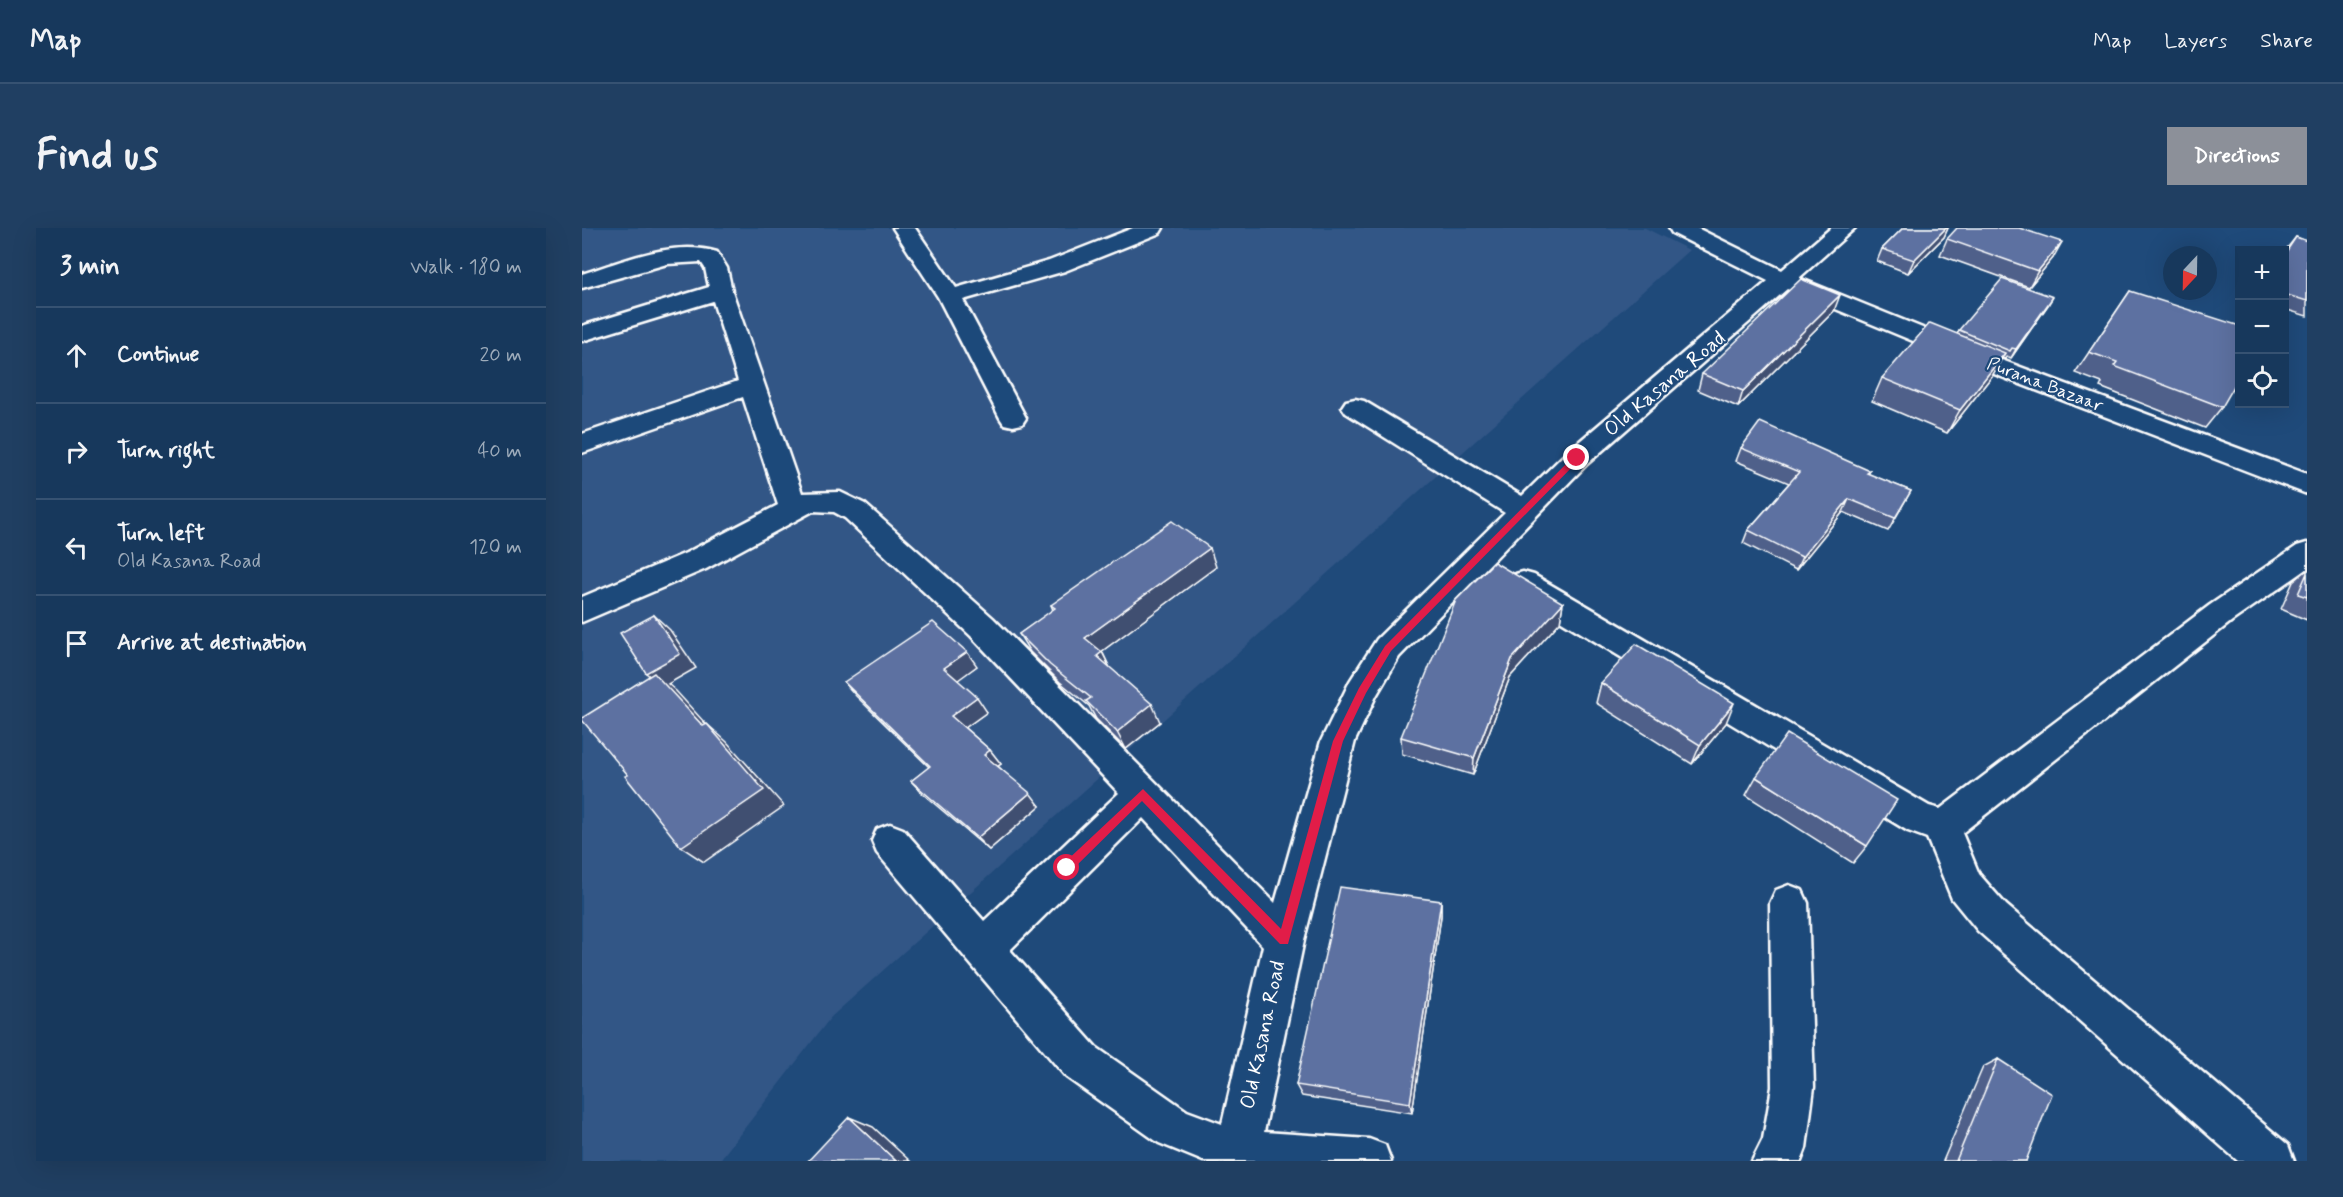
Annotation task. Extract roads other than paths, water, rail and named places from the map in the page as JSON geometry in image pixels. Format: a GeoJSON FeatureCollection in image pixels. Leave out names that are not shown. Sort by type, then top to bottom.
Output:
{"type":"FeatureCollection","features":[{"type":"Feature","properties":{"kind":"street"},"geometry":{"type":"LineString","coordinates":[[904,228],[950,297],[1013,418]]}},
{"type":"Feature","properties":{"kind":"street"},"geometry":{"type":"LineString","coordinates":[[950,297],[1057,266],[1152,228]]}},
{"type":"Feature","properties":{"kind":"street","name":"Purana Bazaar"},"geometry":{"type":"LineString","coordinates":[[1680,228],[1786,280],[1989,364],[2307,484]]}},
{"type":"Feature","properties":{"kind":"street","name":"Old Kasana Road"},"geometry":{"type":"LineString","coordinates":[[1237,1156],[1284,940],[1338,741],[1362,690],[1388,648],[1577,458],[1844,228]]}},
{"type":"Feature","properties":{"kind":"street"},"geometry":{"type":"LineString","coordinates":[[582,281],[672,255],[694,253],[709,256],[715,263],[721,291],[794,510]]}},
{"type":"Feature","properties":{"kind":"street"},"geometry":{"type":"LineString","coordinates":[[582,334],[721,291]]}},
{"type":"Feature","properties":{"kind":"street"},"geometry":{"type":"LineString","coordinates":[[582,444],[752,385]]}},
{"type":"Feature","properties":{"kind":"street"},"geometry":{"type":"LineString","coordinates":[[1355,407],[1524,511]]}},
{"type":"Feature","properties":{"kind":"street"},"geometry":{"type":"LineString","coordinates":[[582,610],[696,561],[809,501],[840,502],[855,511],[982,627],[1284,940]]}},
{"type":"Feature","properties":{"kind":"street"},"geometry":{"type":"LineString","coordinates":[[1478,556],[1921,820],[1940,825],[1951,821],[2221,613],[2307,554]]}},
{"type":"Feature","properties":{"kind":"street"},"geometry":{"type":"LineString","coordinates":[[983,949],[1143,794]]}},
{"type":"Feature","properties":{"kind":"street"},"geometry":{"type":"LineString","coordinates":[[1940,825],[1965,886],[1992,918],[2272,1161]]}},
{"type":"Feature","properties":{"kind":"street"},"geometry":{"type":"LineString","coordinates":[[890,841],[1081,1062],[1174,1128],[1237,1156],[1369,1161]]}},
{"type":"Feature","properties":{"kind":"street"},"geometry":{"type":"LineString","coordinates":[[1774,1161],[1784,1148],[1793,1087],[1789,903]]}}]}
